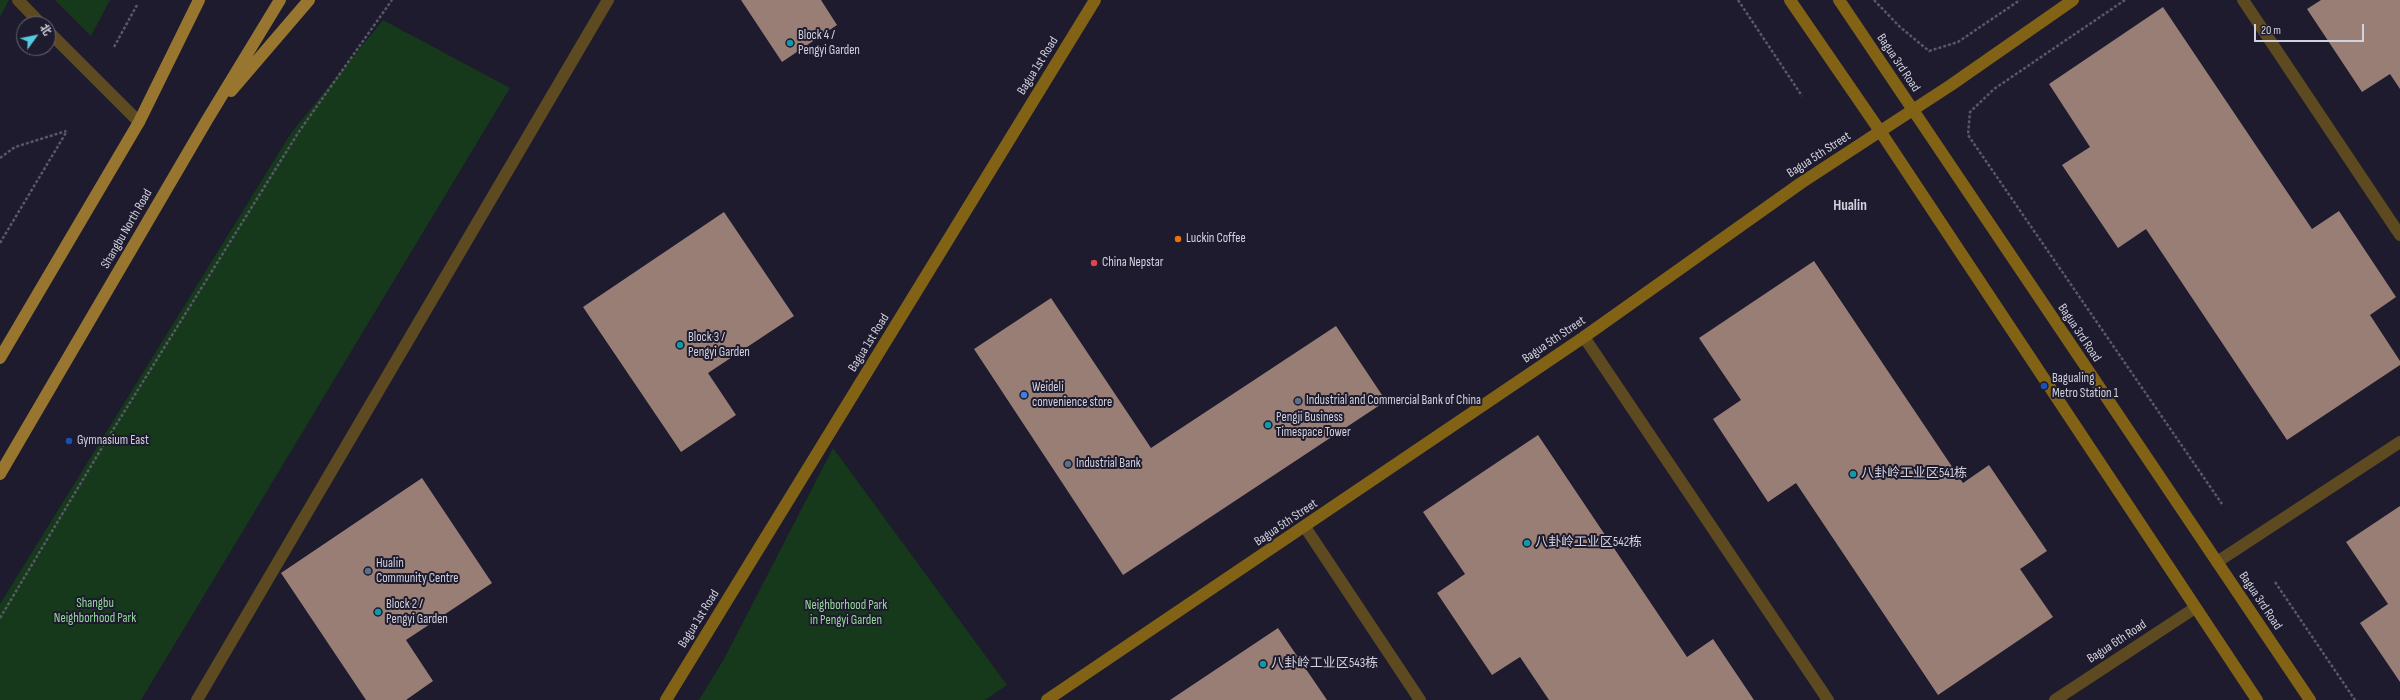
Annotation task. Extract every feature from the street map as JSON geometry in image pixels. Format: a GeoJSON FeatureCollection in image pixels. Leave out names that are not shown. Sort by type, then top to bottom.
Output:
{"type":"FeatureCollection","features":[{"type":"Feature","properties":{"kind":"main road"},"geometry":{"type":"LineString","coordinates":[[0,358],[139,122],[199,0]]}},
{"type":"Feature","properties":{"kind":"main road","name":"Shangbu North Road"},"geometry":{"type":"LineString","coordinates":[[0,474],[207,120],[280,0]]}},
{"type":"Feature","properties":{"kind":"main road"},"geometry":{"type":"LineString","coordinates":[[207,120],[309,0]]}},
{"type":"Feature","properties":{"kind":"street"},"geometry":{"type":"LineString","coordinates":[[18,0],[34,16]]}},
{"type":"Feature","properties":{"kind":"street"},"geometry":{"type":"LineString","coordinates":[[197,700],[608,0]]}},
{"type":"Feature","properties":{"kind":"street","name":"Bagua 1st Road"},"geometry":{"type":"LineString","coordinates":[[666,700],[1095,0]]}},
{"type":"Feature","properties":{"kind":"street"},"geometry":{"type":"LineString","coordinates":[[1790,0],[1880,131],[2257,700]]}},
{"type":"Feature","properties":{"kind":"street","name":"Bagua 3rd Road"},"geometry":{"type":"LineString","coordinates":[[1839,0],[2310,700]]}},
{"type":"Feature","properties":{"kind":"street","name":"Bagua 5th Street"},"geometry":{"type":"LineString","coordinates":[[1048,700],[1584,337],[1801,183],[1913,110],[2073,0]]}},
{"type":"Feature","properties":{"kind":"street"},"geometry":{"type":"LineString","coordinates":[[2243,0],[2400,235]]}},
{"type":"Feature","properties":{"kind":"street"},"geometry":{"type":"LineString","coordinates":[[56,39],[139,122]]}},
{"type":"Feature","properties":{"kind":"street"},"geometry":{"type":"LineString","coordinates":[[1584,337],[1828,700]]}},
{"type":"Feature","properties":{"kind":"street"},"geometry":{"type":"LineString","coordinates":[[2217,562],[2400,442]]}},
{"type":"Feature","properties":{"kind":"street"},"geometry":{"type":"LineString","coordinates":[[1305,527],[1420,700]]}},
{"type":"Feature","properties":{"kind":"street","name":"Bagua 6th Road"},"geometry":{"type":"LineString","coordinates":[[2055,700],[2195,608]]}},
{"type":"Feature","properties":{"kind":"path"},"geometry":{"type":"LineString","coordinates":[[0,618],[106,441],[298,133],[392,0]]}},
{"type":"Feature","properties":{"kind":"path"},"geometry":{"type":"LineString","coordinates":[[1738,0],[1802,96]]}},
{"type":"Feature","properties":{"kind":"path"},"geometry":{"type":"LineString","coordinates":[[1874,0],[1900,27],[1929,51],[1958,42],[2020,0]]}},
{"type":"Feature","properties":{"kind":"path"},"geometry":{"type":"LineString","coordinates":[[2125,0],[1994,89],[1970,112],[1968,135],[2222,504]]}},
{"type":"Feature","properties":{"kind":"path"},"geometry":{"type":"LineString","coordinates":[[114,47],[137,5]]}},
{"type":"Feature","properties":{"kind":"path"},"geometry":{"type":"LineString","coordinates":[[0,158],[15,147],[67,131],[0,243]]}},
{"type":"Feature","properties":{"kind":"path"},"geometry":{"type":"LineString","coordinates":[[2275,582],[2355,700]]}},
{"type":"Feature","properties":{"kind":"green space"},"geometry":{"type":"Polygon","coordinates":[[[0,0],[9,0],[0,17],[0,0]]]}},
{"type":"Feature","properties":{"kind":"green space"},"geometry":{"type":"Polygon","coordinates":[[[55,0],[110,0],[91,36],[55,0]]]}},
{"type":"Feature","properties":{"kind":"green space","name":"Shangbu Neighborhood Park"},"geometry":{"type":"Polygon","coordinates":[[[383,20],[510,88],[141,700],[0,700],[0,604],[291,133],[383,20]]]}},
{"type":"Feature","properties":{"kind":"green space","name":"Neighborhood Park in Pengyi Garden"},"geometry":{"type":"Polygon","coordinates":[[[833,448],[1007,685],[985,700],[699,700],[724,659],[833,448]]]}},
{"type":"Feature","properties":{"kind":"building","name":"Block 4 / Pengyi Garden"},"geometry":{"type":"Polygon","coordinates":[[[741,0],[821,0],[837,25],[782,62],[741,0]]]}},
{"type":"Feature","properties":{"kind":"building"},"geometry":{"type":"Polygon","coordinates":[[[2321,0],[2400,0],[2400,89],[2390,74],[2362,92],[2307,9],[2321,0]]]}},
{"type":"Feature","properties":{"kind":"building"},"geometry":{"type":"Polygon","coordinates":[[[2163,7],[2312,229],[2339,211],[2396,297],[2370,315],[2400,361],[2400,365],[2287,440],[2146,229],[2118,248],[2062,165],[2090,147],[2049,84],[2163,7]]]}},
{"type":"Feature","properties":{"kind":"building","name":"Block 3 / Pengyi Garden"},"geometry":{"type":"Polygon","coordinates":[[[724,212],[794,316],[708,373],[736,415],[681,452],[583,307],[724,212]]]}},
{"type":"Feature","properties":{"kind":"building","name":"八卦岭工业区541栋"},"geometry":{"type":"Polygon","coordinates":[[[1814,261],[1963,483],[1989,465],[2047,551],[2020,569],[2053,617],[1938,695],[1796,483],[1768,502],[1713,419],[1741,400],[1699,338],[1814,261]]]}},
{"type":"Feature","properties":{"kind":"building","name":"Pengji Business Timespace Tower"},"geometry":{"type":"Polygon","coordinates":[[[1051,298],[1151,448],[1336,326],[1386,401],[1123,575],[974,349],[1051,298]]]}},
{"type":"Feature","properties":{"kind":"building","name":"八卦岭工业区542栋"},"geometry":{"type":"Polygon","coordinates":[[[1538,435],[1687,657],[1713,639],[1754,700],[1549,700],[1520,657],[1492,675],[1437,593],[1465,574],[1423,512],[1538,435]]]}},
{"type":"Feature","properties":{"kind":"building","name":"Block 2 / Pengyi Garden"},"geometry":{"type":"Polygon","coordinates":[[[422,478],[492,583],[406,640],[433,681],[406,700],[366,700],[281,573],[422,478]]]}},
{"type":"Feature","properties":{"kind":"building"},"geometry":{"type":"Polygon","coordinates":[[[2400,506],[2400,682],[2360,623],[2388,604],[2346,542],[2400,506]]]}},
{"type":"Feature","properties":{"kind":"building","name":"八卦岭工业区543栋"},"geometry":{"type":"Polygon","coordinates":[[[1278,628],[1327,700],[1170,700],[1278,628]]]}},
{"type":"Feature","properties":{"kind":"place","name":"Block 4 / Pengyi Garden"},"geometry":{"type":"Point","coordinates":[790,43]}},
{"type":"Feature","properties":{"kind":"place","name":"Luckin Coffee"},"geometry":{"type":"Point","coordinates":[1178,239]}},
{"type":"Feature","properties":{"kind":"place","name":"China Nepstar"},"geometry":{"type":"Point","coordinates":[1094,263]}},
{"type":"Feature","properties":{"kind":"place","name":"Block 3 / Pengyi Garden"},"geometry":{"type":"Point","coordinates":[680,345]}},
{"type":"Feature","properties":{"kind":"place","name":"Bagualing Metro Station 1"},"geometry":{"type":"Point","coordinates":[2044,386]}},
{"type":"Feature","properties":{"kind":"place","name":"Weideli convenience store"},"geometry":{"type":"Point","coordinates":[1024,395]}},
{"type":"Feature","properties":{"kind":"place","name":"Industrial and Commercial Bank of China"},"geometry":{"type":"Point","coordinates":[1298,401]}},
{"type":"Feature","properties":{"kind":"place","name":"Pengji Business Timespace Tower"},"geometry":{"type":"Point","coordinates":[1268,425]}},
{"type":"Feature","properties":{"kind":"place","name":"Gymnasium East"},"geometry":{"type":"Point","coordinates":[69,441]}},
{"type":"Feature","properties":{"kind":"place","name":"Industrial Bank"},"geometry":{"type":"Point","coordinates":[1068,464]}},
{"type":"Feature","properties":{"kind":"place","name":"八卦岭工业区541栋"},"geometry":{"type":"Point","coordinates":[1853,474]}},
{"type":"Feature","properties":{"kind":"place","name":"八卦岭工业区542栋"},"geometry":{"type":"Point","coordinates":[1527,543]}},
{"type":"Feature","properties":{"kind":"place","name":"Hualin Community Centre"},"geometry":{"type":"Point","coordinates":[368,571]}},
{"type":"Feature","properties":{"kind":"place","name":"Block 2 / Pengyi Garden"},"geometry":{"type":"Point","coordinates":[378,612]}},
{"type":"Feature","properties":{"kind":"place","name":"八卦岭工业区543栋"},"geometry":{"type":"Point","coordinates":[1263,664]}},
{"type":"Feature","properties":{"kind":"district","name":"Hualin"},"geometry":{"type":"Point","coordinates":[1850,206]}}]}
